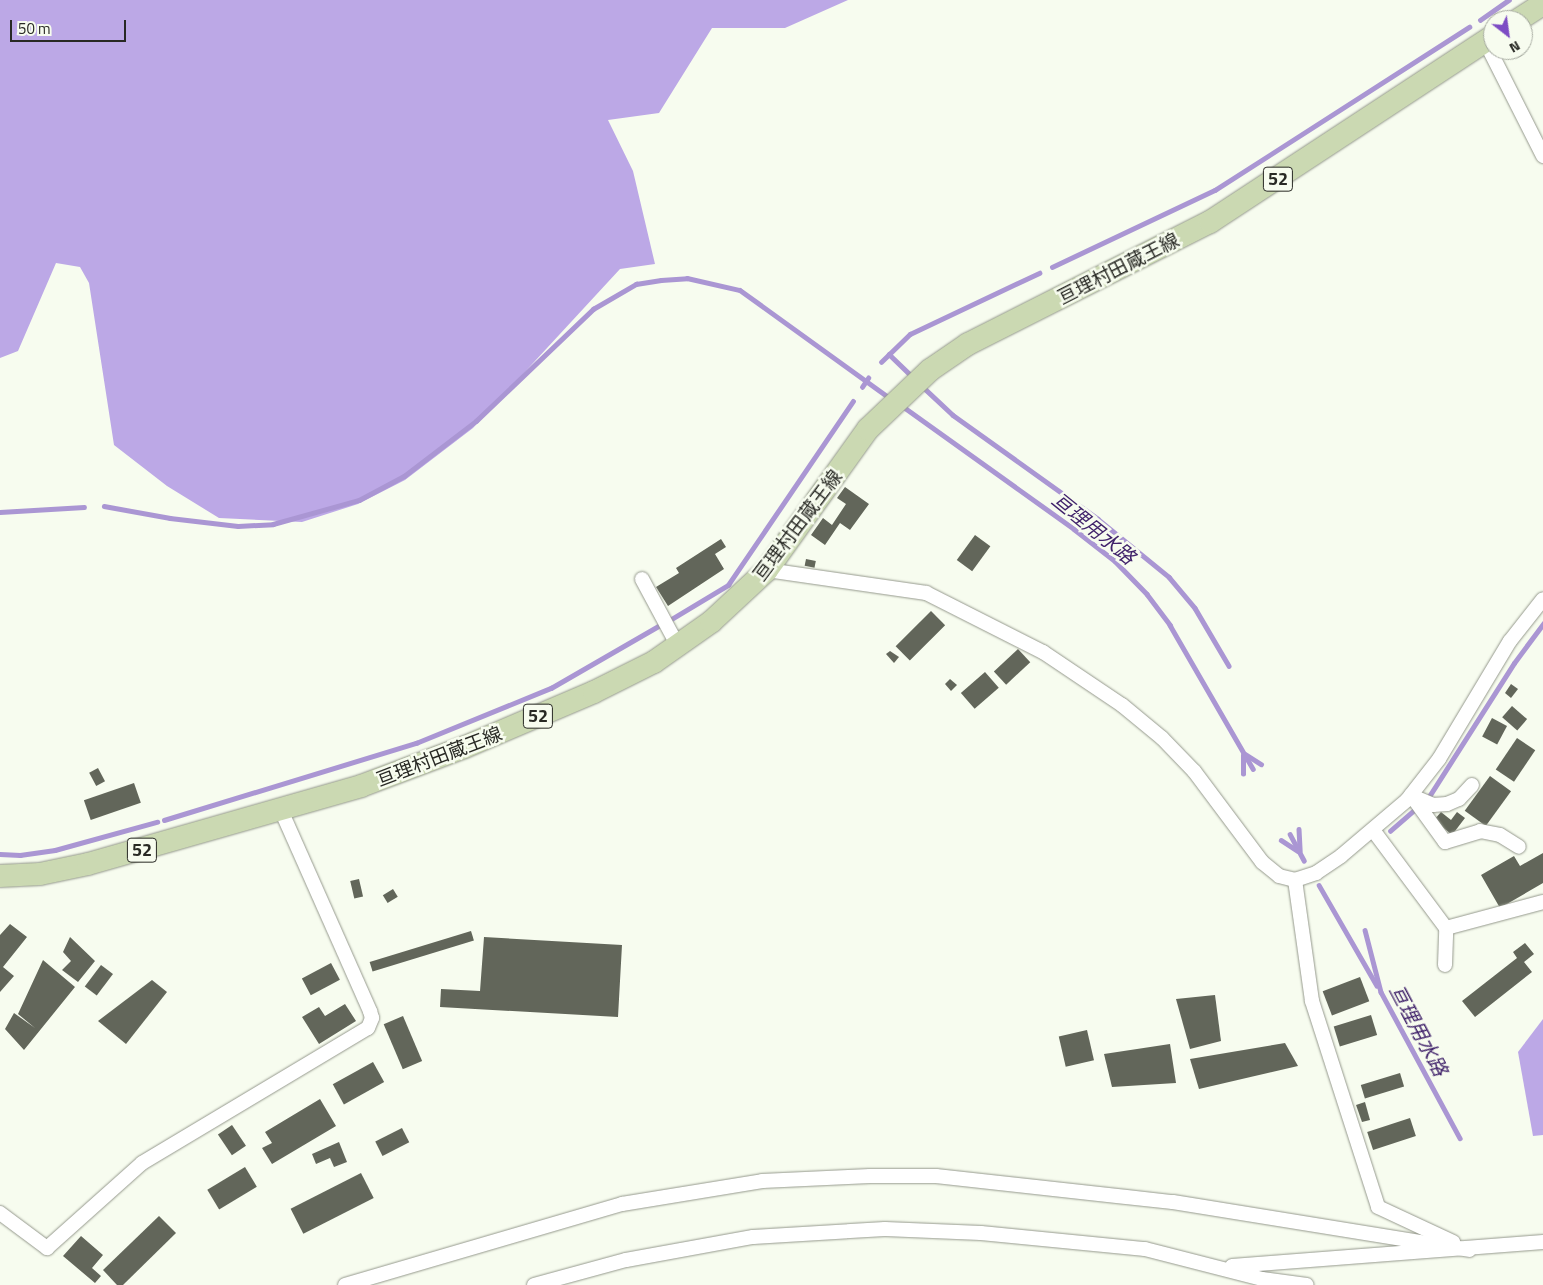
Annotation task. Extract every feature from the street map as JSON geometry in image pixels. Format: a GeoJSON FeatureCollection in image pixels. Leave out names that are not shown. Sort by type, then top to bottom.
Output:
{"type":"FeatureCollection","features":[{"type":"Feature","properties":{"kind":"main road","name":"亘理村田蔵王線"},"geometry":{"type":"LineString","coordinates":[[0,876],[40,874],[88,864],[362,786],[457,750],[627,677],[678,646],[711,622],[766,570],[882,413],[930,370],[968,344],[1210,222],[1483,42]]}},
{"type":"Feature","properties":{"kind":"street"},"geometry":{"type":"LineString","coordinates":[[1499,60],[1543,156]]}},
{"type":"Feature","properties":{"kind":"street"},"geometry":{"type":"LineString","coordinates":[[766,570],[926,593],[1042,652],[1122,706],[1162,738],[1194,771],[1262,862],[1279,876],[1294,880],[1316,873],[1374,830],[1411,795],[1438,759],[1510,641],[1543,599]]}},
{"type":"Feature","properties":{"kind":"street"},"geometry":{"type":"LineString","coordinates":[[642,579],[678,646]]}},
{"type":"Feature","properties":{"kind":"street"},"geometry":{"type":"LineString","coordinates":[[1411,795],[1433,805],[1448,804],[1459,799],[1472,785]]}},
{"type":"Feature","properties":{"kind":"street"},"geometry":{"type":"LineString","coordinates":[[1411,795],[1445,842],[1480,831],[1500,834],[1519,848]]}},
{"type":"Feature","properties":{"kind":"street"},"geometry":{"type":"LineString","coordinates":[[0,1213],[47,1248],[142,1162],[368,1028],[372,1018],[370,1011],[281,810]]}},
{"type":"Feature","properties":{"kind":"street"},"geometry":{"type":"LineString","coordinates":[[1374,830],[1446,928],[1445,965]]}},
{"type":"Feature","properties":{"kind":"street"},"geometry":{"type":"LineString","coordinates":[[1294,880],[1312,1002],[1378,1207],[1469,1250]]}},
{"type":"Feature","properties":{"kind":"street"},"geometry":{"type":"LineString","coordinates":[[1446,928],[1543,902]]}},
{"type":"Feature","properties":{"kind":"street"},"geometry":{"type":"LineString","coordinates":[[345,1285],[622,1204],[762,1181],[870,1176],[936,1176],[1173,1202],[1469,1250]]}},
{"type":"Feature","properties":{"kind":"street"},"geometry":{"type":"LineString","coordinates":[[534,1285],[626,1260],[753,1237],[886,1229],[981,1233],[1145,1249],[1224,1267],[1262,1279],[1307,1285]]}},
{"type":"Feature","properties":{"kind":"street"},"geometry":{"type":"LineString","coordinates":[[1224,1267],[1469,1250],[1543,1242]]}},
{"type":"Feature","properties":{"kind":"shaded area"},"geometry":{"type":"Polygon","coordinates":[[[0,0],[848,0],[785,28],[712,28],[659,113],[608,120],[633,171],[655,264],[620,269],[473,428],[405,480],[358,504],[302,522],[219,518],[167,486],[114,445],[89,283],[80,267],[56,263],[18,351],[0,358],[0,0]]]}},
{"type":"Feature","properties":{"kind":"shaded area"},"geometry":{"type":"Polygon","coordinates":[[[1543,1019],[1543,1135],[1533,1136],[1518,1052],[1543,1019]]]}},
{"type":"Feature","properties":{"kind":"building"},"geometry":{"type":"Polygon","coordinates":[[[845,487],[869,504],[850,530],[840,523],[825,545],[811,535],[823,518],[832,525],[846,504],[837,498],[845,487]]]}},
{"type":"Feature","properties":{"kind":"building"},"geometry":{"type":"Polygon","coordinates":[[[975,535],[990,546],[972,571],[957,560],[975,535]]]}},
{"type":"Feature","properties":{"kind":"building"},"geometry":{"type":"Polygon","coordinates":[[[721,539],[726,547],[715,554],[724,569],[668,606],[656,587],[679,573],[676,568],[721,539]]]}},
{"type":"Feature","properties":{"kind":"building"},"geometry":{"type":"Polygon","coordinates":[[[806,559],[816,561],[814,568],[805,566],[806,559]]]}},
{"type":"Feature","properties":{"kind":"building"},"geometry":{"type":"Polygon","coordinates":[[[931,611],[945,625],[910,660],[896,646],[931,611]]]}},
{"type":"Feature","properties":{"kind":"building"},"geometry":{"type":"Polygon","coordinates":[[[1018,649],[1030,662],[1006,685],[994,672],[1018,649]]]}},
{"type":"Feature","properties":{"kind":"building"},"geometry":{"type":"Polygon","coordinates":[[[890,651],[899,657],[894,663],[886,654],[890,651]]]}},
{"type":"Feature","properties":{"kind":"building"},"geometry":{"type":"Polygon","coordinates":[[[985,672],[999,688],[975,709],[961,693],[985,672]]]}},
{"type":"Feature","properties":{"kind":"building"},"geometry":{"type":"Polygon","coordinates":[[[950,679],[957,685],[951,691],[945,684],[950,679]]]}},
{"type":"Feature","properties":{"kind":"building"},"geometry":{"type":"Polygon","coordinates":[[[1511,684],[1518,689],[1511,698],[1505,693],[1511,684]]]}},
{"type":"Feature","properties":{"kind":"building"},"geometry":{"type":"Polygon","coordinates":[[[1512,706],[1527,719],[1517,730],[1502,717],[1512,706]]]}},
{"type":"Feature","properties":{"kind":"building"},"geometry":{"type":"Polygon","coordinates":[[[1492,718],[1507,726],[1497,745],[1482,737],[1492,718]]]}},
{"type":"Feature","properties":{"kind":"building"},"geometry":{"type":"Polygon","coordinates":[[[1517,738],[1535,750],[1514,782],[1496,770],[1517,738]]]}},
{"type":"Feature","properties":{"kind":"building"},"geometry":{"type":"Polygon","coordinates":[[[98,768],[105,781],[96,786],[89,773],[98,768]]]}},
{"type":"Feature","properties":{"kind":"building"},"geometry":{"type":"Polygon","coordinates":[[[1490,776],[1511,791],[1486,826],[1465,811],[1490,776]]]}},
{"type":"Feature","properties":{"kind":"building"},"geometry":{"type":"Polygon","coordinates":[[[134,783],[141,803],[91,820],[84,800],[134,783]]]}},
{"type":"Feature","properties":{"kind":"building"},"geometry":{"type":"Polygon","coordinates":[[[1441,812],[1451,820],[1457,812],[1465,818],[1452,835],[1434,820],[1441,812]]]}},
{"type":"Feature","properties":{"kind":"building"},"geometry":{"type":"Polygon","coordinates":[[[1543,853],[1543,883],[1500,908],[1481,875],[1514,856],[1520,866],[1543,853]]]}},
{"type":"Feature","properties":{"kind":"building"},"geometry":{"type":"Polygon","coordinates":[[[359,879],[363,897],[354,899],[350,881],[359,879]]]}},
{"type":"Feature","properties":{"kind":"building"},"geometry":{"type":"Polygon","coordinates":[[[393,889],[398,897],[388,903],[383,895],[393,889]]]}},
{"type":"Feature","properties":{"kind":"building"},"geometry":{"type":"Polygon","coordinates":[[[10,924],[27,937],[3,967],[14,976],[0,992],[0,935],[10,924]]]}},
{"type":"Feature","properties":{"kind":"building"},"geometry":{"type":"Polygon","coordinates":[[[471,931],[474,941],[373,972],[370,962],[471,931]]]}},
{"type":"Feature","properties":{"kind":"building"},"geometry":{"type":"Polygon","coordinates":[[[70,937],[95,961],[78,982],[62,970],[71,961],[63,952],[70,937]]]}},
{"type":"Feature","properties":{"kind":"building"},"geometry":{"type":"Polygon","coordinates":[[[484,937],[622,945],[618,1017],[440,1007],[441,989],[480,991],[484,937]]]}},
{"type":"Feature","properties":{"kind":"building"},"geometry":{"type":"Polygon","coordinates":[[[1525,943],[1534,954],[1524,962],[1532,972],[1475,1017],[1462,1001],[1517,958],[1513,952],[1525,943]]]}},
{"type":"Feature","properties":{"kind":"building"},"geometry":{"type":"Polygon","coordinates":[[[43,960],[75,987],[24,1050],[5,1029],[14,1013],[35,1028],[18,1014],[43,960]]]}},
{"type":"Feature","properties":{"kind":"building"},"geometry":{"type":"Polygon","coordinates":[[[331,963],[340,980],[311,995],[302,978],[331,963]]]}},
{"type":"Feature","properties":{"kind":"building"},"geometry":{"type":"Polygon","coordinates":[[[101,965],[113,974],[97,996],[85,987],[101,965]]]}},
{"type":"Feature","properties":{"kind":"building"},"geometry":{"type":"Polygon","coordinates":[[[1360,977],[1369,1001],[1332,1016],[1323,991],[1360,977]]]}},
{"type":"Feature","properties":{"kind":"building"},"geometry":{"type":"Polygon","coordinates":[[[152,980],[167,992],[126,1044],[98,1021],[152,980]]]}},
{"type":"Feature","properties":{"kind":"building"},"geometry":{"type":"Polygon","coordinates":[[[1215,995],[1221,1041],[1190,1049],[1176,999],[1215,995]]]}},
{"type":"Feature","properties":{"kind":"building"},"geometry":{"type":"Polygon","coordinates":[[[345,1004],[356,1021],[319,1044],[302,1017],[319,1007],[325,1016],[345,1004]]]}},
{"type":"Feature","properties":{"kind":"building"},"geometry":{"type":"Polygon","coordinates":[[[1371,1015],[1377,1035],[1340,1046],[1334,1026],[1371,1015]]]}},
{"type":"Feature","properties":{"kind":"building"},"geometry":{"type":"Polygon","coordinates":[[[403,1016],[422,1061],[403,1069],[384,1024],[403,1016]]]}},
{"type":"Feature","properties":{"kind":"building"},"geometry":{"type":"Polygon","coordinates":[[[1087,1030],[1094,1060],[1066,1067],[1059,1037],[1087,1030]]]}},
{"type":"Feature","properties":{"kind":"building"},"geometry":{"type":"Polygon","coordinates":[[[1285,1043],[1298,1066],[1199,1089],[1190,1059],[1285,1043]]]}},
{"type":"Feature","properties":{"kind":"building"},"geometry":{"type":"Polygon","coordinates":[[[1170,1044],[1176,1083],[1112,1087],[1104,1054],[1170,1044]]]}},
{"type":"Feature","properties":{"kind":"building"},"geometry":{"type":"Polygon","coordinates":[[[373,1062],[384,1082],[344,1104],[333,1084],[373,1062]]]}},
{"type":"Feature","properties":{"kind":"building"},"geometry":{"type":"Polygon","coordinates":[[[1400,1073],[1404,1086],[1365,1098],[1361,1085],[1400,1073]]]}},
{"type":"Feature","properties":{"kind":"building"},"geometry":{"type":"Polygon","coordinates":[[[320,1099],[336,1126],[272,1164],[262,1148],[272,1143],[265,1132],[320,1099]]]}},
{"type":"Feature","properties":{"kind":"building"},"geometry":{"type":"Polygon","coordinates":[[[1365,1102],[1370,1120],[1362,1122],[1356,1105],[1365,1102]]]}},
{"type":"Feature","properties":{"kind":"building"},"geometry":{"type":"Polygon","coordinates":[[[1410,1118],[1416,1136],[1373,1150],[1367,1132],[1410,1118]]]}},
{"type":"Feature","properties":{"kind":"building"},"geometry":{"type":"Polygon","coordinates":[[[232,1125],[246,1146],[232,1155],[218,1135],[232,1125]]]}},
{"type":"Feature","properties":{"kind":"building"},"geometry":{"type":"Polygon","coordinates":[[[402,1128],[409,1142],[383,1156],[375,1142],[402,1128]]]}},
{"type":"Feature","properties":{"kind":"building"},"geometry":{"type":"Polygon","coordinates":[[[339,1142],[347,1162],[334,1167],[330,1158],[316,1164],[312,1154],[339,1142]]]}},
{"type":"Feature","properties":{"kind":"building"},"geometry":{"type":"Polygon","coordinates":[[[245,1167],[257,1187],[219,1209],[207,1190],[245,1167]]]}},
{"type":"Feature","properties":{"kind":"building"},"geometry":{"type":"Polygon","coordinates":[[[361,1173],[374,1198],[303,1234],[291,1209],[361,1173]]]}},
{"type":"Feature","properties":{"kind":"building"},"geometry":{"type":"Polygon","coordinates":[[[159,1216],[176,1233],[123,1285],[117,1285],[103,1270],[159,1216]]]}},
{"type":"Feature","properties":{"kind":"building"},"geometry":{"type":"Polygon","coordinates":[[[81,1236],[103,1255],[92,1268],[101,1276],[95,1283],[63,1256],[81,1236]]]}},
{"type":"Feature","properties":{"kind":"waterway"},"geometry":{"type":"LineString","coordinates":[[1480,20],[1509,0]]}},
{"type":"Feature","properties":{"kind":"waterway"},"geometry":{"type":"LineString","coordinates":[[1052,267],[1215,190],[1469,27]]}},
{"type":"Feature","properties":{"kind":"waterway"},"geometry":{"type":"LineString","coordinates":[[881,362],[910,334],[1039,273]]}},
{"type":"Feature","properties":{"kind":"waterway"},"geometry":{"type":"LineString","coordinates":[[104,506],[170,518],[238,526],[273,524],[359,500],[404,476],[476,421],[593,309],[636,284],[661,280],[687,278],[740,290],[890,398]]}},
{"type":"Feature","properties":{"kind":"waterway"},"geometry":{"type":"LineString","coordinates":[[889,354],[914,378]]}},
{"type":"Feature","properties":{"kind":"waterway","name":"亘理用水路"},"geometry":{"type":"LineString","coordinates":[[862,387],[868,378]]}},
{"type":"Feature","properties":{"kind":"waterway"},"geometry":{"type":"LineString","coordinates":[[923,387],[953,415],[1098,519],[1169,577],[1195,608],[1229,666]]}},
{"type":"Feature","properties":{"kind":"waterway"},"geometry":{"type":"LineString","coordinates":[[670,620],[728,585],[853,401]]}},
{"type":"Feature","properties":{"kind":"waterway","name":"亘理用水路"},"geometry":{"type":"LineString","coordinates":[[901,405],[1074,529],[1115,561],[1147,594],[1170,625],[1253,769]]}},
{"type":"Feature","properties":{"kind":"waterway"},"geometry":{"type":"LineString","coordinates":[[0,512],[84,507]]}},
{"type":"Feature","properties":{"kind":"waterway","name":"亘理用水路"},"geometry":{"type":"LineString","coordinates":[[1430,795],[1514,663],[1543,624]]}},
{"type":"Feature","properties":{"kind":"waterway"},"geometry":{"type":"LineString","coordinates":[[164,820],[416,743],[551,688],[660,625]]}},
{"type":"Feature","properties":{"kind":"waterway"},"geometry":{"type":"LineString","coordinates":[[1245,754],[1261,764]]}},
{"type":"Feature","properties":{"kind":"waterway"},"geometry":{"type":"LineString","coordinates":[[1243,755],[1243,774]]}},
{"type":"Feature","properties":{"kind":"waterway","name":"亘理用水路"},"geometry":{"type":"LineString","coordinates":[[1390,831],[1414,810]]}},
{"type":"Feature","properties":{"kind":"waterway"},"geometry":{"type":"LineString","coordinates":[[0,854],[20,855],[55,850],[157,822]]}},
{"type":"Feature","properties":{"kind":"waterway"},"geometry":{"type":"LineString","coordinates":[[1299,829],[1300,851]]}},
{"type":"Feature","properties":{"kind":"waterway"},"geometry":{"type":"LineString","coordinates":[[1290,834],[1304,860]]}},
{"type":"Feature","properties":{"kind":"waterway"},"geometry":{"type":"LineString","coordinates":[[1281,840],[1298,851]]}},
{"type":"Feature","properties":{"kind":"waterway"},"geometry":{"type":"LineString","coordinates":[[1319,885],[1377,986]]}},
{"type":"Feature","properties":{"kind":"waterway","name":"亘理用水路"},"geometry":{"type":"LineString","coordinates":[[1365,930],[1381,992],[1460,1138]]}}]}
